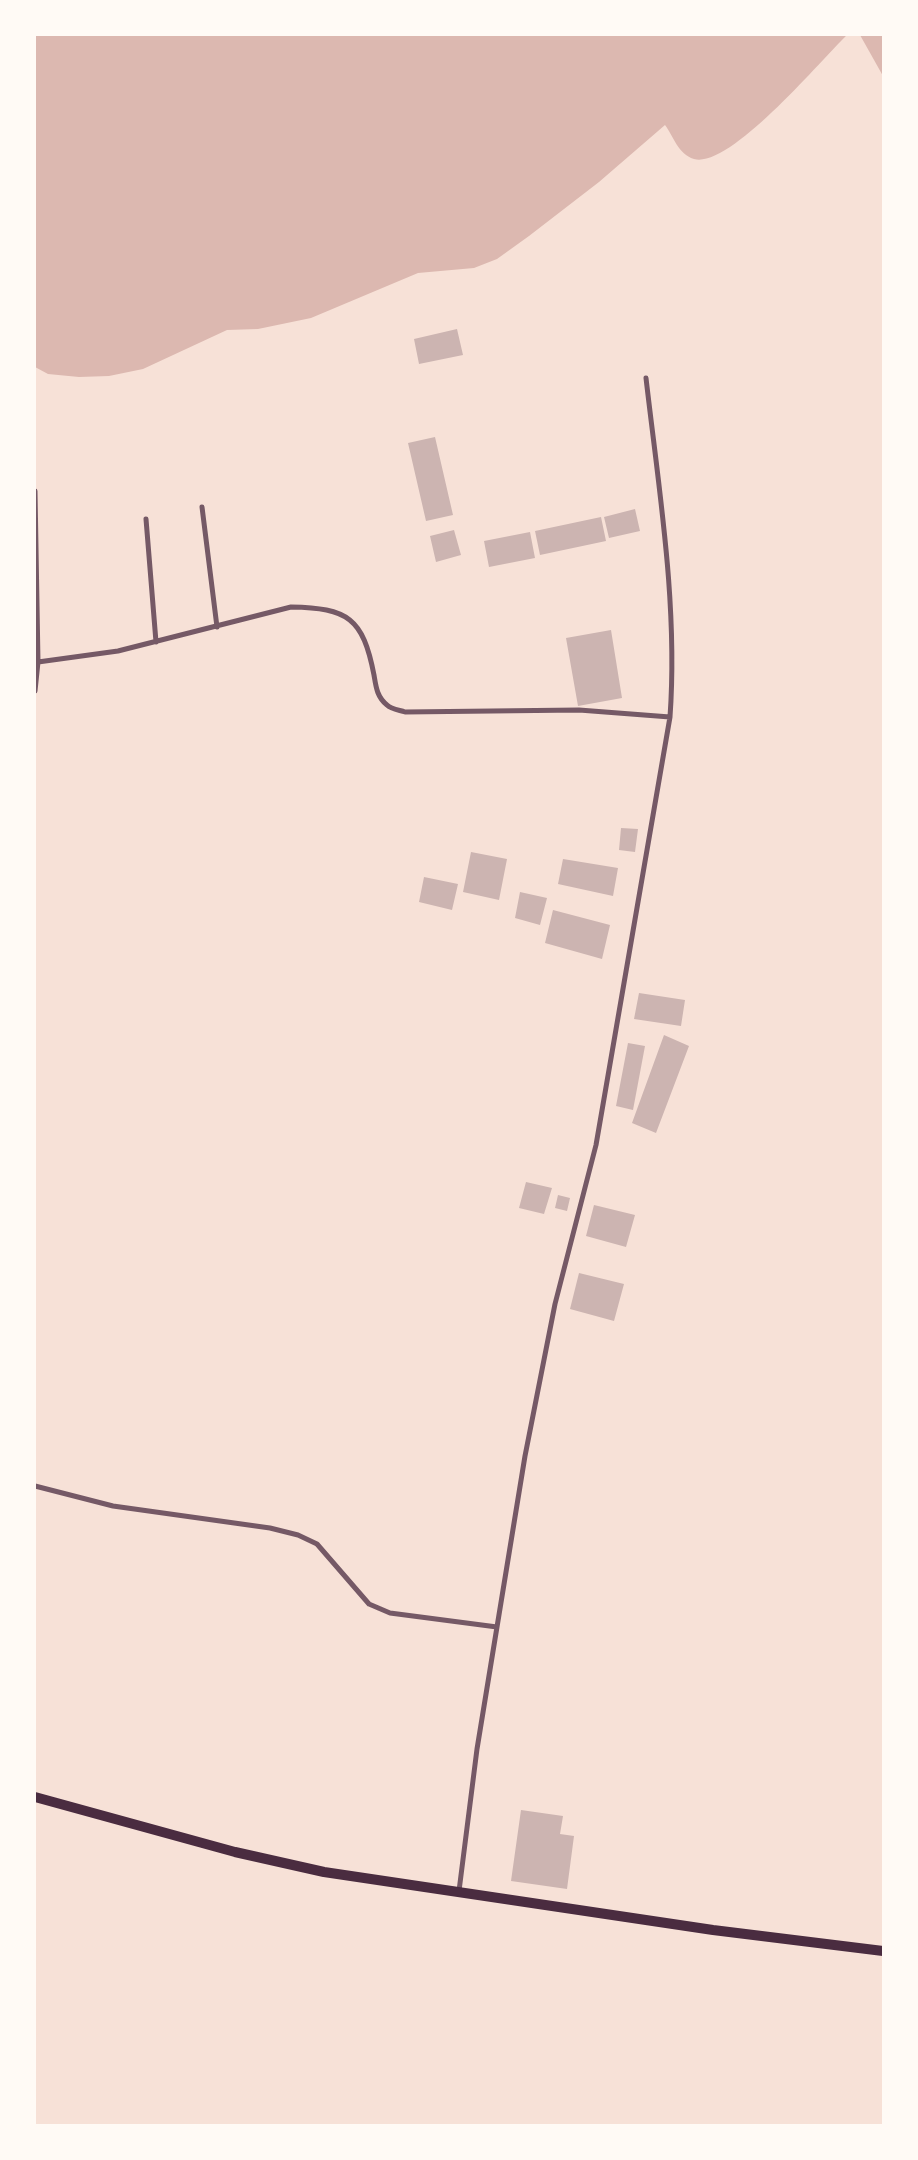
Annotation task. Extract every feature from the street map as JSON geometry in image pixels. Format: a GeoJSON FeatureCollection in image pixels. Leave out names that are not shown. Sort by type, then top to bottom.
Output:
{"type":"FeatureCollection","features":[{"type":"Feature","properties":{"kind":"main road"},"geometry":{"type":"LineString","coordinates":[[35,1797],[280,1863],[324,1872],[713,1930],[883,1951]]}},
{"type":"Feature","properties":{"kind":"street"},"geometry":{"type":"LineString","coordinates":[[459,1891],[478,1749],[525,1456],[548,1341],[596,1144],[670,717],[674,668],[672,622],[646,378]]}},
{"type":"Feature","properties":{"kind":"street"},"geometry":{"type":"LineString","coordinates":[[35,491],[38,662],[35,691]]}},
{"type":"Feature","properties":{"kind":"street"},"geometry":{"type":"LineString","coordinates":[[202,507],[217,626]]}},
{"type":"Feature","properties":{"kind":"street"},"geometry":{"type":"LineString","coordinates":[[146,519],[156,642]]}},
{"type":"Feature","properties":{"kind":"street"},"geometry":{"type":"LineString","coordinates":[[38,662],[118,651],[291,608],[313,608],[335,611],[353,621],[364,638],[378,695],[388,707],[405,712],[579,710],[670,717]]}},
{"type":"Feature","properties":{"kind":"street"},"geometry":{"type":"LineString","coordinates":[[35,1486],[113,1506],[270,1528],[298,1534],[317,1544],[369,1604],[390,1613],[497,1627]]}},
{"type":"Feature","properties":{"kind":"shaded area"},"geometry":{"type":"Polygon","coordinates":[[[35,35],[847,35],[774,110],[729,148],[710,158],[694,159],[680,149],[665,125],[599,182],[497,259],[474,268],[418,273],[311,318],[258,329],[227,330],[143,369],[109,376],[79,377],[48,374],[35,367],[35,35]]]}},
{"type":"Feature","properties":{"kind":"shaded area"},"geometry":{"type":"Polygon","coordinates":[[[860,35],[883,35],[883,76],[860,35]]]}},
{"type":"Feature","properties":{"kind":"building"},"geometry":{"type":"Polygon","coordinates":[[[457,329],[463,355],[419,364],[414,339],[457,329]]]}},
{"type":"Feature","properties":{"kind":"building"},"geometry":{"type":"Polygon","coordinates":[[[435,437],[453,515],[426,521],[408,443],[435,437]]]}},
{"type":"Feature","properties":{"kind":"building"},"geometry":{"type":"Polygon","coordinates":[[[635,509],[640,531],[609,538],[604,517],[635,509]]]}},
{"type":"Feature","properties":{"kind":"building"},"geometry":{"type":"Polygon","coordinates":[[[601,517],[606,541],[540,555],[535,531],[601,517]]]}},
{"type":"Feature","properties":{"kind":"building"},"geometry":{"type":"Polygon","coordinates":[[[454,530],[461,555],[436,562],[430,536],[454,530]]]}},
{"type":"Feature","properties":{"kind":"building"},"geometry":{"type":"Polygon","coordinates":[[[530,532],[535,558],[489,567],[484,541],[530,532]]]}},
{"type":"Feature","properties":{"kind":"building"},"geometry":{"type":"Polygon","coordinates":[[[611,630],[622,698],[578,706],[566,638],[611,630]]]}},
{"type":"Feature","properties":{"kind":"building"},"geometry":{"type":"Polygon","coordinates":[[[621,828],[638,829],[635,852],[619,850],[621,828]]]}},
{"type":"Feature","properties":{"kind":"building"},"geometry":{"type":"Polygon","coordinates":[[[471,852],[507,859],[499,900],[463,892],[471,852]]]}},
{"type":"Feature","properties":{"kind":"building"},"geometry":{"type":"Polygon","coordinates":[[[563,859],[618,868],[613,896],[558,884],[563,859]]]}},
{"type":"Feature","properties":{"kind":"building"},"geometry":{"type":"Polygon","coordinates":[[[424,877],[458,884],[452,910],[419,902],[424,877]]]}},
{"type":"Feature","properties":{"kind":"building"},"geometry":{"type":"Polygon","coordinates":[[[520,892],[547,898],[540,925],[515,918],[520,892]]]}},
{"type":"Feature","properties":{"kind":"building"},"geometry":{"type":"Polygon","coordinates":[[[553,910],[610,925],[602,959],[545,943],[553,910]]]}},
{"type":"Feature","properties":{"kind":"building"},"geometry":{"type":"Polygon","coordinates":[[[639,993],[685,1000],[681,1026],[634,1019],[639,993]]]}},
{"type":"Feature","properties":{"kind":"building"},"geometry":{"type":"Polygon","coordinates":[[[664,1035],[689,1046],[656,1133],[632,1123],[664,1035]]]}},
{"type":"Feature","properties":{"kind":"building"},"geometry":{"type":"Polygon","coordinates":[[[628,1043],[645,1046],[633,1110],[616,1106],[628,1043]]]}},
{"type":"Feature","properties":{"kind":"building"},"geometry":{"type":"Polygon","coordinates":[[[526,1182],[552,1188],[544,1214],[519,1208],[526,1182]]]}},
{"type":"Feature","properties":{"kind":"building"},"geometry":{"type":"Polygon","coordinates":[[[558,1195],[570,1198],[567,1211],[555,1208],[558,1195]]]}},
{"type":"Feature","properties":{"kind":"building"},"geometry":{"type":"Polygon","coordinates":[[[594,1205],[635,1215],[626,1247],[586,1236],[594,1205]]]}},
{"type":"Feature","properties":{"kind":"building"},"geometry":{"type":"Polygon","coordinates":[[[579,1273],[624,1284],[614,1321],[570,1309],[579,1273]]]}},
{"type":"Feature","properties":{"kind":"building"},"geometry":{"type":"Polygon","coordinates":[[[521,1810],[563,1816],[560,1834],[574,1836],[567,1889],[511,1881],[521,1810]]]}}]}
